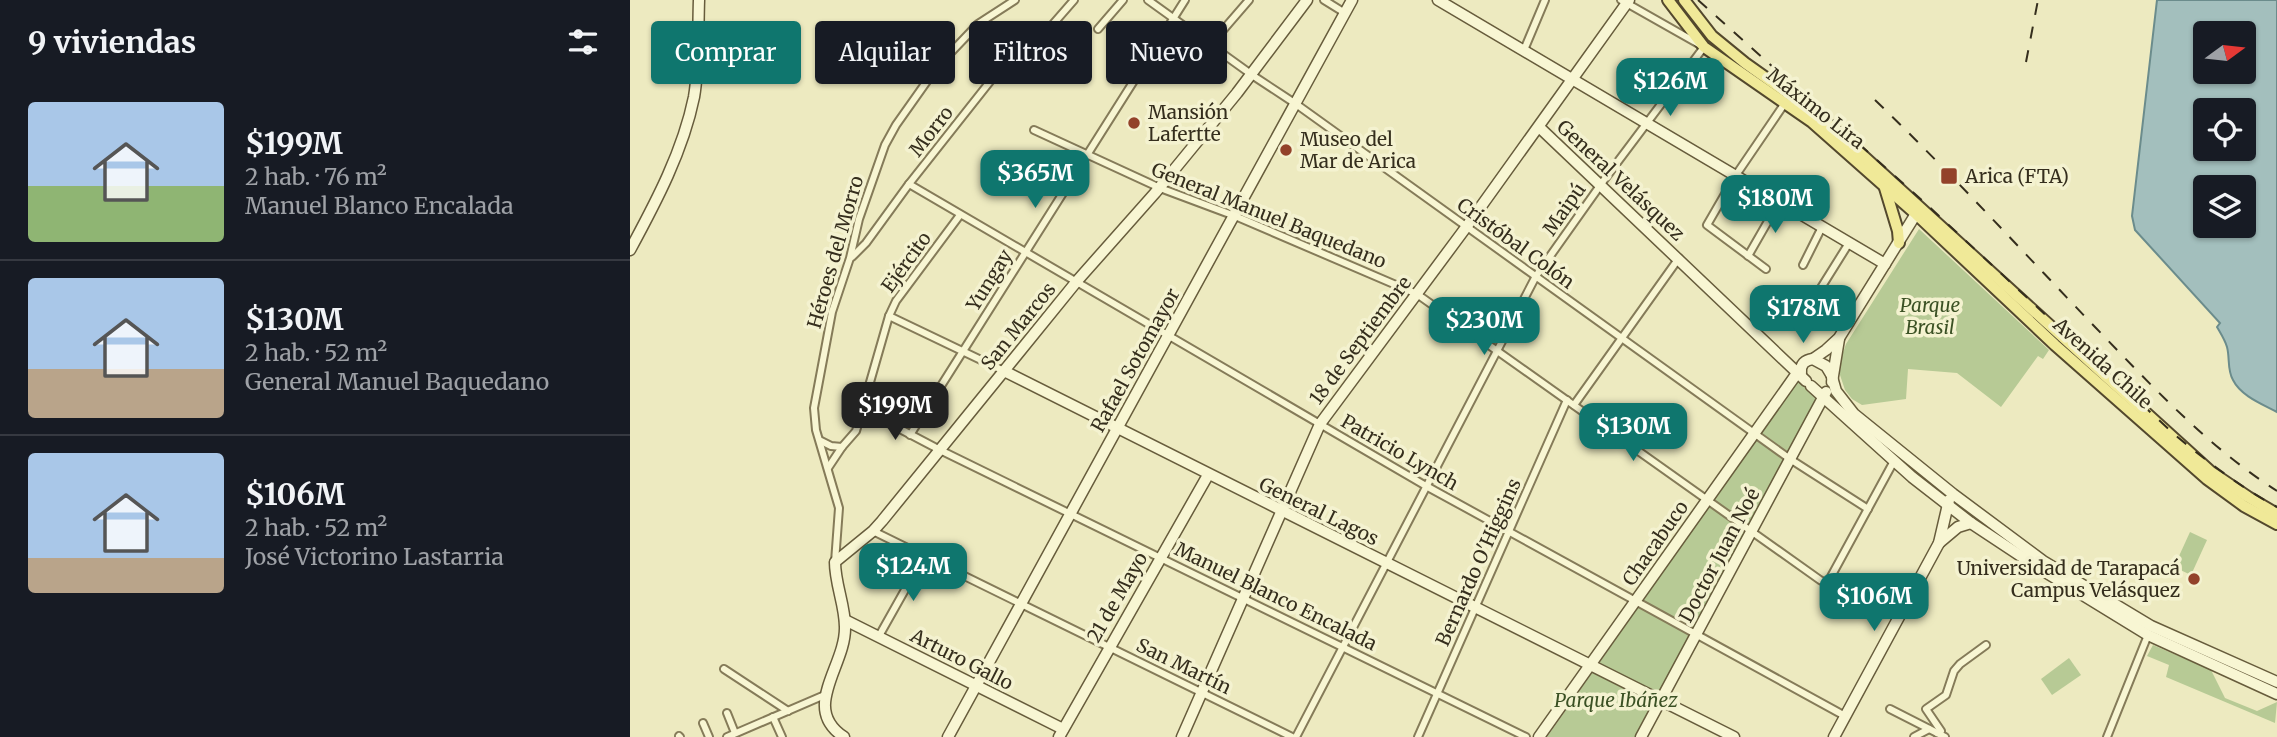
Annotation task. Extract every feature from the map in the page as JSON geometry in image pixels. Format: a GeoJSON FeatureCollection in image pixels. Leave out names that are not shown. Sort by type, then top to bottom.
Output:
{"type":"FeatureCollection","features":[{"type":"Feature","properties":{"kind":"main road","name":"Máximo Lira"},"geometry":{"type":"LineString","coordinates":[[1668,0],[1704,47],[1811,122],[1884,186],[1918,211]]}},
{"type":"Feature","properties":{"kind":"main road","name":"Máximo Lira"},"geometry":{"type":"LineString","coordinates":[[1684,0],[1712,36],[1817,114],[1918,211]]}},
{"type":"Feature","properties":{"kind":"main road"},"geometry":{"type":"LineString","coordinates":[[1884,186],[1899,243]]}},
{"type":"Feature","properties":{"kind":"main road","name":"Avenida Chile"},"geometry":{"type":"LineString","coordinates":[[1918,211],[2207,479],[2277,514]]}},
{"type":"Feature","properties":{"kind":"main road","name":"Avenida Chile"},"geometry":{"type":"LineString","coordinates":[[2240,497],[2277,524]]}},
{"type":"Feature","properties":{"kind":"street"},"geometry":{"type":"LineString","coordinates":[[630,250],[654,206],[678,148],[694,95],[699,0]]}},
{"type":"Feature","properties":{"kind":"street","name":"Héroes del Morro"},"geometry":{"type":"LineString","coordinates":[[835,562],[839,508],[818,438],[814,408],[832,312],[850,258],[859,219],[877,164],[896,125],[937,67],[978,24],[1015,0]]}},
{"type":"Feature","properties":{"kind":"street","name":"Morro"},"geometry":{"type":"LineString","coordinates":[[850,258],[866,243],[992,79],[1033,47],[1074,0]]}},
{"type":"Feature","properties":{"kind":"street"},"geometry":{"type":"LineString","coordinates":[[1098,29],[1123,0]]}},
{"type":"Feature","properties":{"kind":"street","name":"Cristóbal Colón"},"geometry":{"type":"LineString","coordinates":[[1148,0],[1179,21]]}},
{"type":"Feature","properties":{"kind":"street","name":"Yungay"},"geometry":{"type":"LineString","coordinates":[[909,435],[1185,0]]}},
{"type":"Feature","properties":{"kind":"street"},"geometry":{"type":"LineString","coordinates":[[1227,25],[1249,0]]}},
{"type":"Feature","properties":{"kind":"street","name":"San Marcos"},"geometry":{"type":"LineString","coordinates":[[835,562],[873,531],[1077,281],[1160,188],[1307,0]]}},
{"type":"Feature","properties":{"kind":"street"},"geometry":{"type":"LineString","coordinates":[[1324,0],[1345,13]]}},
{"type":"Feature","properties":{"kind":"street","name":"Rafael Sotomayor"},"geometry":{"type":"LineString","coordinates":[[948,737],[1352,0]]}},
{"type":"Feature","properties":{"kind":"street"},"geometry":{"type":"LineString","coordinates":[[1438,0],[1885,264]]}},
{"type":"Feature","properties":{"kind":"street"},"geometry":{"type":"LineString","coordinates":[[1524,50],[1545,0]]}},
{"type":"Feature","properties":{"kind":"street"},"geometry":{"type":"LineString","coordinates":[[1626,1],[1704,47]]}},
{"type":"Feature","properties":{"kind":"street","name":"18 de Septiembre"},"geometry":{"type":"LineString","coordinates":[[1182,737],[1320,424],[1574,79],[1626,1]]}},
{"type":"Feature","properties":{"kind":"street","name":"Maipú"},"geometry":{"type":"LineString","coordinates":[[1294,737],[1536,276],[1704,47]]}},
{"type":"Feature","properties":{"kind":"street","name":"Cristóbal Colón"},"geometry":{"type":"LineString","coordinates":[[1227,56],[1790,459],[1868,509]]}},
{"type":"Feature","properties":{"kind":"street"},"geometry":{"type":"LineString","coordinates":[[1766,270],[1707,225],[1785,103]]}},
{"type":"Feature","properties":{"kind":"street","name":"General Velásquez"},"geometry":{"type":"LineString","coordinates":[[1539,127],[1799,371]]}},
{"type":"Feature","properties":{"kind":"street","name":"General Manuel Baquedano"},"geometry":{"type":"LineString","coordinates":[[1034,130],[1160,188],[1235,216],[1417,293],[1827,584]]}},
{"type":"Feature","properties":{"kind":"street","name":"Patricio Lynch"},"geometry":{"type":"LineString","coordinates":[[909,184],[1426,486],[1845,716]]}},
{"type":"Feature","properties":{"kind":"street"},"geometry":{"type":"LineString","coordinates":[[1748,256],[1779,202]]}},
{"type":"Feature","properties":{"kind":"street"},"geometry":{"type":"LineString","coordinates":[[1918,211],[1839,338],[1826,351],[1804,362],[1799,371],[1809,384],[1825,393],[1894,461],[2043,561],[2149,625],[2277,682]]}},
{"type":"Feature","properties":{"kind":"street","name":"Ejército"},"geometry":{"type":"LineString","coordinates":[[828,468],[856,431],[889,316],[896,301],[960,215]]}},
{"type":"Feature","properties":{"kind":"street"},"geometry":{"type":"LineString","coordinates":[[1803,265],[1822,227]]}},
{"type":"Feature","properties":{"kind":"street"},"geometry":{"type":"LineString","coordinates":[[1819,291],[1849,243]]}},
{"type":"Feature","properties":{"kind":"street"},"geometry":{"type":"LineString","coordinates":[[1574,405],[1679,258]]}},
{"type":"Feature","properties":{"kind":"street","name":"General Lagos"},"geometry":{"type":"LineString","coordinates":[[889,316],[963,350],[1734,737]]}},
{"type":"Feature","properties":{"kind":"street"},"geometry":{"type":"LineString","coordinates":[[1825,393],[1832,383],[1839,338]]}},
{"type":"Feature","properties":{"kind":"street"},"geometry":{"type":"LineString","coordinates":[[1813,359],[1826,366],[1839,398],[1854,414],[1950,498],[1971,523],[2148,635],[2277,694]]}},
{"type":"Feature","properties":{"kind":"street","name":"Chacabuco"},"geometry":{"type":"LineString","coordinates":[[1539,737],[1799,371]]}},
{"type":"Feature","properties":{"kind":"street","name":"Doctor Juan Noé"},"geometry":{"type":"LineString","coordinates":[[1641,737],[1825,393]]}},
{"type":"Feature","properties":{"kind":"street","name":"Bernardo O'Higgins"},"geometry":{"type":"LineString","coordinates":[[1418,737],[1567,400]]}},
{"type":"Feature","properties":{"kind":"street","name":"Manuel Blanco Encalada"},"geometry":{"type":"LineString","coordinates":[[862,409],[909,435],[1526,737]]}},
{"type":"Feature","properties":{"kind":"street"},"geometry":{"type":"LineString","coordinates":[[818,438],[825,444],[842,447]]}},
{"type":"Feature","properties":{"kind":"street"},"geometry":{"type":"LineString","coordinates":[[1894,461],[1827,584],[1873,588],[1906,606]]}},
{"type":"Feature","properties":{"kind":"street","name":"21 de Mayo"},"geometry":{"type":"LineString","coordinates":[[1063,734],[1108,647],[1208,475]]}},
{"type":"Feature","properties":{"kind":"street"},"geometry":{"type":"LineString","coordinates":[[1834,737],[1938,543],[1950,498]]}},
{"type":"Feature","properties":{"kind":"street"},"geometry":{"type":"LineString","coordinates":[[1938,543],[1958,527],[1971,523]]}},
{"type":"Feature","properties":{"kind":"street","name":"San Martín"},"geometry":{"type":"LineString","coordinates":[[873,531],[1294,737]]}},
{"type":"Feature","properties":{"kind":"street"},"geometry":{"type":"LineString","coordinates":[[879,636],[923,556]]}},
{"type":"Feature","properties":{"kind":"street"},"geometry":{"type":"LineString","coordinates":[[835,562],[845,634],[827,694],[824,715],[844,737]]}},
{"type":"Feature","properties":{"kind":"street","name":"Arturo Gallo"},"geometry":{"type":"LineString","coordinates":[[845,620],[976,686],[1063,734]]}},
{"type":"Feature","properties":{"kind":"street"},"geometry":{"type":"LineString","coordinates":[[2107,737],[2148,635]]}},
{"type":"Feature","properties":{"kind":"street"},"geometry":{"type":"LineString","coordinates":[[1937,733],[1941,731],[1926,709],[1946,695],[1954,671],[1960,664],[1986,645]]}},
{"type":"Feature","properties":{"kind":"street"},"geometry":{"type":"LineString","coordinates":[[724,669],[788,711]]}},
{"type":"Feature","properties":{"kind":"street"},"geometry":{"type":"LineString","coordinates":[[727,737],[827,694]]}},
{"type":"Feature","properties":{"kind":"street"},"geometry":{"type":"LineString","coordinates":[[1890,709],[1945,737]]}},
{"type":"Feature","properties":{"kind":"street"},"geometry":{"type":"LineString","coordinates":[[727,713],[735,733]]}},
{"type":"Feature","properties":{"kind":"street"},"geometry":{"type":"LineString","coordinates":[[773,717],[782,737]]}},
{"type":"Feature","properties":{"kind":"street"},"geometry":{"type":"LineString","coordinates":[[703,723],[709,737]]}},
{"type":"Feature","properties":{"kind":"street"},"geometry":{"type":"LineString","coordinates":[[1914,737],[1929,729]]}},
{"type":"Feature","properties":{"kind":"green space","name":"Parque Brasil"},"geometry":{"type":"Polygon","coordinates":[[[1919,229],[2049,350],[2043,359],[2038,356],[2001,407],[1957,373],[1908,369],[1906,399],[1862,405],[1852,399],[1845,390],[1839,364],[1846,344],[1919,229]]]}},
{"type":"Feature","properties":{"kind":"green space","name":"Parque Ibáñez"},"geometry":{"type":"Polygon","coordinates":[[[1800,382],[1816,396],[1816,400],[1637,737],[1547,737],[1796,383],[1800,382]]]}},
{"type":"Feature","properties":{"kind":"green space"},"geometry":{"type":"Polygon","coordinates":[[[2190,532],[2207,540],[2191,575],[2174,567],[2190,532]]]}},
{"type":"Feature","properties":{"kind":"green space"},"geometry":{"type":"Polygon","coordinates":[[[2153,645],[2211,670],[2225,698],[2257,711],[2277,702],[2275,723],[2166,677],[2169,665],[2147,656],[2153,645]]]}},
{"type":"Feature","properties":{"kind":"green space"},"geometry":{"type":"Polygon","coordinates":[[[2069,658],[2081,675],[2052,695],[2041,679],[2069,658]]]}},
{"type":"Feature","properties":{"kind":"water"},"geometry":{"type":"Polygon","coordinates":[[[2157,0],[2277,0],[2277,412],[2252,399],[2237,386],[2230,372],[2226,344],[2217,327],[2220,323],[2135,230],[2132,216],[2157,0]]]}},
{"type":"Feature","properties":{"kind":"railway"},"geometry":{"type":"LineString","coordinates":[[1698,0],[1924,202],[2175,435],[2224,474],[2277,507]]}},
{"type":"Feature","properties":{"kind":"railway"},"geometry":{"type":"LineString","coordinates":[[2026,62],[2038,0]]}},
{"type":"Feature","properties":{"kind":"railway"},"geometry":{"type":"LineString","coordinates":[[1875,100],[2159,393],[2227,455],[2277,491]]}},
{"type":"Feature","properties":{"kind":"place","name":"Mansión Lafertte"},"geometry":{"type":"Point","coordinates":[1134,123]}},
{"type":"Feature","properties":{"kind":"place","name":"Museo del Mar de Arica"},"geometry":{"type":"Point","coordinates":[1286,150]}},
{"type":"Feature","properties":{"kind":"place","name":"Arica (FTA)"},"geometry":{"type":"Point","coordinates":[1949,176]}},
{"type":"Feature","properties":{"kind":"place","name":"Universidad de Tarapacá Campus Velásquez"},"geometry":{"type":"Point","coordinates":[2194,579]}}]}
